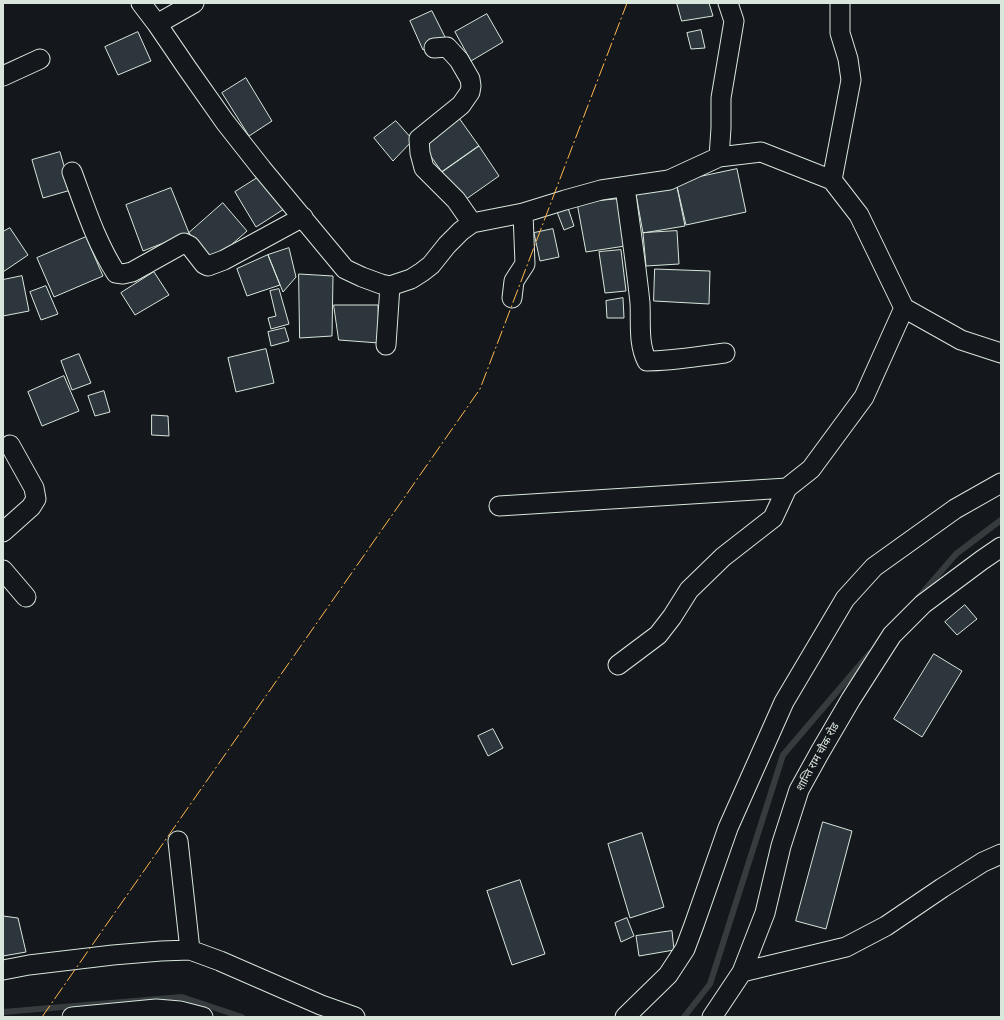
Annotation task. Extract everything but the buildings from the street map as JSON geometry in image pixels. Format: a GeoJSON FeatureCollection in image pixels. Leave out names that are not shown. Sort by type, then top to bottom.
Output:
{"type":"FeatureCollection","features":[{"type":"Feature","properties":{"kind":"street"},"geometry":{"type":"LineString","coordinates":[[141,3],[225,122],[262,169],[345,269],[362,277],[390,286],[411,279],[431,265],[447,245],[461,231],[472,223],[523,213],[601,190],[669,180],[719,157],[761,152],[832,180],[860,215],[904,308],[961,340],[1001,353]]}},
{"type":"Feature","properties":{"kind":"street"},"geometry":{"type":"LineString","coordinates":[[157,24],[194,3]]}},
{"type":"Feature","properties":{"kind":"street"},"geometry":{"type":"LineString","coordinates":[[719,157],[721,98],[734,21],[728,3]]}},
{"type":"Feature","properties":{"kind":"street"},"geometry":{"type":"LineString","coordinates":[[832,180],[851,80],[848,59],[840,32],[840,3]]}},
{"type":"Feature","properties":{"kind":"street"},"geometry":{"type":"LineString","coordinates":[[434,48],[447,47],[458,60],[470,79],[471,86],[470,92],[461,105],[419,139],[420,153],[424,168],[456,200],[472,223]]}},
{"type":"Feature","properties":{"kind":"street"},"geometry":{"type":"LineString","coordinates":[[3,76],[40,59]]}},
{"type":"Feature","properties":{"kind":"street"},"geometry":{"type":"LineString","coordinates":[[72,172],[92,226],[108,261],[116,273],[123,274],[132,272],[184,244],[190,246],[204,264],[208,266],[224,260],[303,217]]}},
{"type":"Feature","properties":{"kind":"street"},"geometry":{"type":"LineString","coordinates":[[625,187],[640,303],[642,346],[647,361],[674,360],[725,353]]}},
{"type":"Feature","properties":{"kind":"street"},"geometry":{"type":"LineString","coordinates":[[512,298],[514,281],[525,264],[523,213]]}},
{"type":"Feature","properties":{"kind":"street"},"geometry":{"type":"LineString","coordinates":[[386,345],[390,286]]}},
{"type":"Feature","properties":{"kind":"street"},"geometry":{"type":"LineString","coordinates":[[618,665],[658,635],[672,617],[689,590],[723,556],[773,518],[787,488],[811,469],[864,397],[904,308]]}},
{"type":"Feature","properties":{"kind":"street"},"geometry":{"type":"LineString","coordinates":[[3,532],[31,507],[36,499],[34,488],[10,445]]}},
{"type":"Feature","properties":{"kind":"street"},"geometry":{"type":"LineString","coordinates":[[625,1017],[668,975],[685,949],[728,828],[784,702],[845,599],[874,567],[955,510],[1001,483]]}},
{"type":"Feature","properties":{"kind":"street"},"geometry":{"type":"LineString","coordinates":[[499,506],[787,488]]}},
{"type":"Feature","properties":{"kind":"street","name":"शान्ति राम चौक रोड"},"geometry":{"type":"LineString","coordinates":[[712,1017],[742,972],[766,913],[782,846],[799,790],[851,699],[892,635],[923,604],[1001,547]]}},
{"type":"Feature","properties":{"kind":"street"},"geometry":{"type":"LineString","coordinates":[[3,570],[26,597]]}},
{"type":"Feature","properties":{"kind":"street"},"geometry":{"type":"LineString","coordinates":[[178,841],[190,950]]}},
{"type":"Feature","properties":{"kind":"street"},"geometry":{"type":"LineString","coordinates":[[742,972],[846,947],[886,926],[983,862],[1001,854]]}},
{"type":"Feature","properties":{"kind":"street"},"geometry":{"type":"LineString","coordinates":[[3,970],[30,964],[112,955],[190,950],[220,961],[321,1005],[354,1017]]}},
{"type":"Feature","properties":{"kind":"street"},"geometry":{"type":"LineString","coordinates":[[72,1017],[156,1009],[180,1011],[203,1017]]}},
{"type":"Feature","properties":{"kind":"waterway"},"geometry":{"type":"LineString","coordinates":[[918,598],[956,554],[1001,520]]}},
{"type":"Feature","properties":{"kind":"waterway"},"geometry":{"type":"LineString","coordinates":[[684,1017],[710,984],[783,755],[870,653]]}},
{"type":"Feature","properties":{"kind":"waterway"},"geometry":{"type":"LineString","coordinates":[[3,1012],[182,997],[242,1017]]}},
{"type":"Feature","properties":{"kind":"power"},"geometry":{"type":"LineString","coordinates":[[42,1017],[480,389],[627,3]]}}]}
